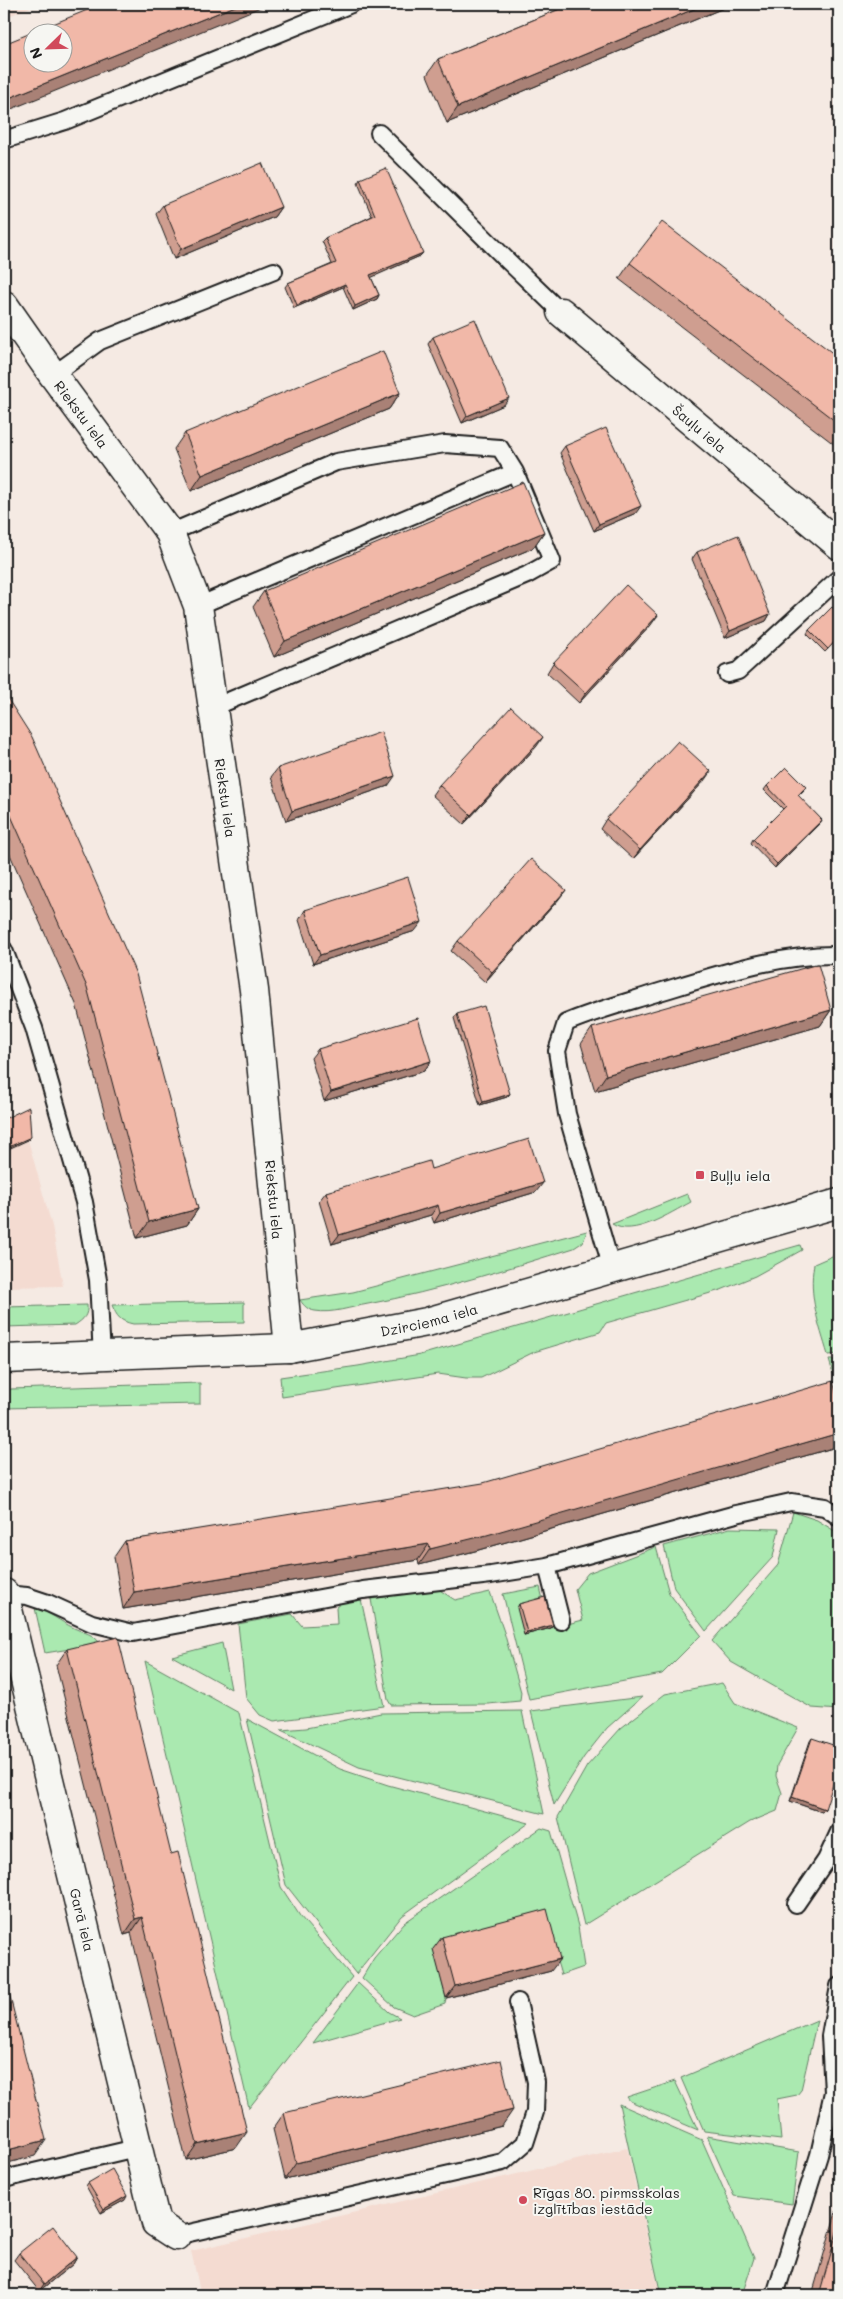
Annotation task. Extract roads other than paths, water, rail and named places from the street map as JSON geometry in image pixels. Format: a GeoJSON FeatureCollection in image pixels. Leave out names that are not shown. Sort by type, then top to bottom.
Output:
{"type":"FeatureCollection","features":[{"type":"Feature","properties":{"kind":"street","name":"Riekstu iela"},"geometry":{"type":"LineString","coordinates":[[4,305],[52,375],[170,533],[198,606],[254,990],[289,1348]]}},
{"type":"Feature","properties":{"kind":"street","name":"Šauļu iela"},"geometry":{"type":"LineString","coordinates":[[561,312],[839,545]]}},
{"type":"Feature","properties":{"kind":"street","name":"Dzirciema iela"},"geometry":{"type":"LineString","coordinates":[[4,1359],[102,1357],[289,1348],[427,1322],[839,1203]]}},
{"type":"Feature","properties":{"kind":"street","name":"Garā iela"},"geometry":{"type":"LineString","coordinates":[[4,1594],[136,2148],[156,2222],[176,2236]]}},
{"type":"Feature","properties":{"kind":"lane"},"geometry":{"type":"LineString","coordinates":[[4,140],[64,121],[351,4]]}},
{"type":"Feature","properties":{"kind":"lane"},"geometry":{"type":"LineString","coordinates":[[380,133],[488,242],[561,312]]}},
{"type":"Feature","properties":{"kind":"lane"},"geometry":{"type":"LineString","coordinates":[[52,375],[100,340],[274,271]]}},
{"type":"Feature","properties":{"kind":"lane"},"geometry":{"type":"LineString","coordinates":[[170,533],[336,462],[451,444],[500,448],[515,472],[552,561],[527,575],[212,708]]}},
{"type":"Feature","properties":{"kind":"lane"},"geometry":{"type":"LineString","coordinates":[[198,606],[515,472]]}},
{"type":"Feature","properties":{"kind":"lane"},"geometry":{"type":"LineString","coordinates":[[727,674],[738,671],[839,578]]}},
{"type":"Feature","properties":{"kind":"lane"},"geometry":{"type":"LineString","coordinates":[[4,950],[34,1028],[84,1202],[98,1280],[102,1357]]}},
{"type":"Feature","properties":{"kind":"lane"},"geometry":{"type":"LineString","coordinates":[[612,1269],[567,1114],[556,1051],[566,1024],[583,1016],[676,987],[762,964],[809,954],[839,955]]}},
{"type":"Feature","properties":{"kind":"lane"},"geometry":{"type":"LineString","coordinates":[[4,1594],[27,1596],[48,1603],[92,1623],[133,1633],[363,1590],[491,1575],[547,1566],[736,1514],[791,1502],[825,1507],[839,1518]]}},
{"type":"Feature","properties":{"kind":"lane"},"geometry":{"type":"LineString","coordinates":[[547,1566],[561,1621]]}},
{"type":"Feature","properties":{"kind":"lane"},"geometry":{"type":"LineString","coordinates":[[796,1904],[826,1860],[839,1832]]}},
{"type":"Feature","properties":{"kind":"lane"},"geometry":{"type":"LineString","coordinates":[[775,2295],[819,2155],[833,2092],[830,2036],[839,1986]]}},
{"type":"Feature","properties":{"kind":"lane"},"geometry":{"type":"LineString","coordinates":[[176,2236],[503,2162],[524,2143],[535,2112],[536,2082],[518,2002]]}},
{"type":"Feature","properties":{"kind":"lane"},"geometry":{"type":"LineString","coordinates":[[4,2179],[136,2148]]}},
{"type":"Feature","properties":{"kind":"place","name":"Buļļu iela"},"geometry":{"type":"Point","coordinates":[700,1175]}},
{"type":"Feature","properties":{"kind":"place","name":"Rīgas 80. pirmsskolas izglītības iestāde"},"geometry":{"type":"Point","coordinates":[523,2200]}}]}
